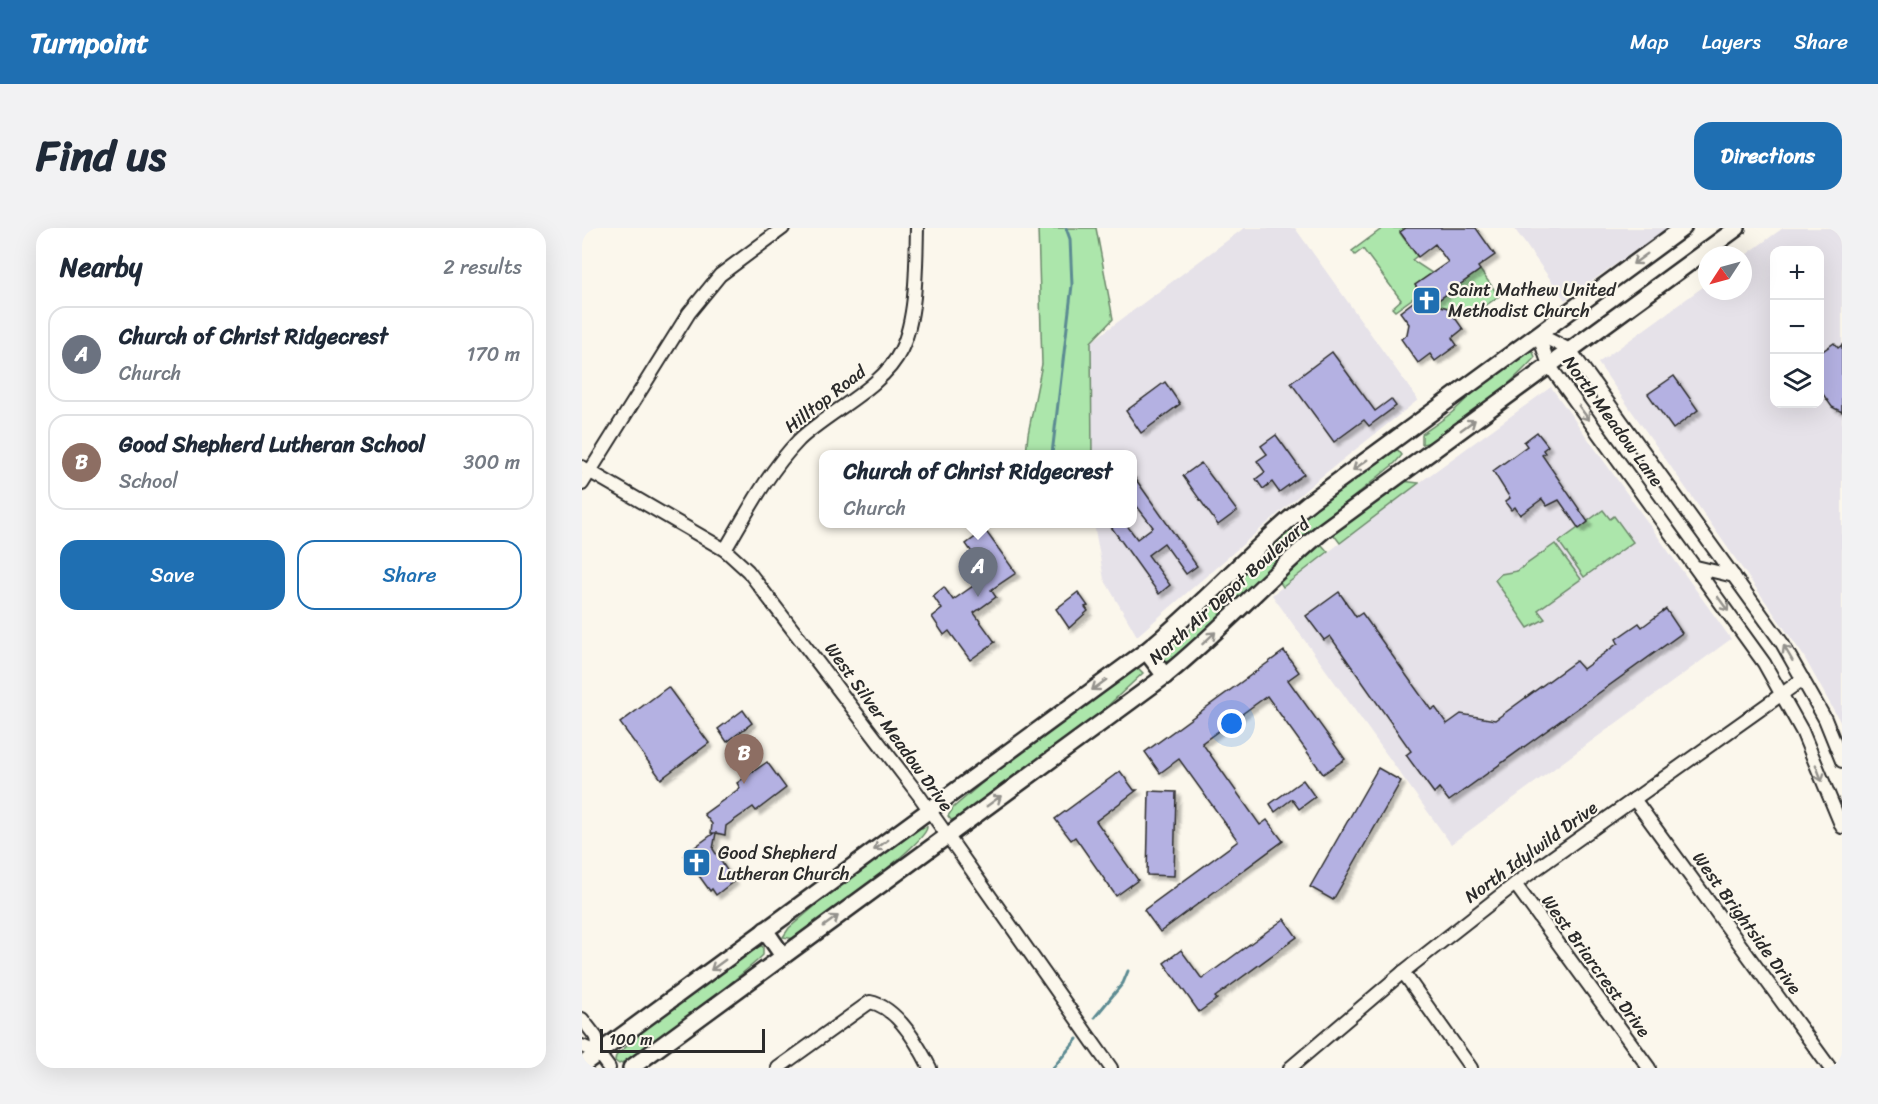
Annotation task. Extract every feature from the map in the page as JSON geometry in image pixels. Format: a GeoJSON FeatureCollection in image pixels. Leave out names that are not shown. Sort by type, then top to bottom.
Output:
{"type":"FeatureCollection","features":[{"type":"Feature","properties":{"kind":"main road","name":"North Air Depot Boulevard"},"geometry":{"type":"LineString","coordinates":[[582,1065],[1146,651],[1198,607],[1291,517],[1683,228]]}},
{"type":"Feature","properties":{"kind":"main road","name":"North Air Depot Boulevard"},"geometry":{"type":"LineString","coordinates":[[631,1068],[1165,676],[1210,638],[1280,567],[1323,531],[1737,228]]}},
{"type":"Feature","properties":{"kind":"main road"},"geometry":{"type":"LineString","coordinates":[[1146,651],[1165,676]]}},
{"type":"Feature","properties":{"kind":"main road"},"geometry":{"type":"LineString","coordinates":[[765,930],[783,956]]}},
{"type":"Feature","properties":{"kind":"street"},"geometry":{"type":"LineString","coordinates":[[582,484],[586,469],[689,313],[720,275],[783,228]]}},
{"type":"Feature","properties":{"kind":"street","name":"Hilltop Road"},"geometry":{"type":"LineString","coordinates":[[725,550],[775,465],[819,423],[882,376],[901,350],[909,321],[917,228]]}},
{"type":"Feature","properties":{"kind":"street","name":"North Meadow Lane"},"geometry":{"type":"LineString","coordinates":[[1538,334],[1570,350],[1782,643],[1825,719],[1842,762]]}},
{"type":"Feature","properties":{"kind":"street","name":"North Meadow Lane"},"geometry":{"type":"LineString","coordinates":[[1538,334],[1549,365],[1696,567],[1783,694],[1802,731],[1842,826]]}},
{"type":"Feature","properties":{"kind":"street","name":"West Silver Meadow Drive"},"geometry":{"type":"LineString","coordinates":[[586,469],[725,550],[748,571],[801,637],[947,836],[1111,1068]]}},
{"type":"Feature","properties":{"kind":"street"},"geometry":{"type":"LineString","coordinates":[[1696,567],[1734,576]]}},
{"type":"Feature","properties":{"kind":"street","name":"North Idylwild Drive"},"geometry":{"type":"LineString","coordinates":[[1291,1068],[1402,972],[1515,884],[1803,679]]}},
{"type":"Feature","properties":{"kind":"street","name":"West Brightside Drive"},"geometry":{"type":"LineString","coordinates":[[1634,799],[1830,1068]]}},
{"type":"Feature","properties":{"kind":"street","name":"West Briarcrest Drive"},"geometry":{"type":"LineString","coordinates":[[1515,884],[1648,1068]]}},
{"type":"Feature","properties":{"kind":"street"},"geometry":{"type":"LineString","coordinates":[[1402,972],[1471,1068]]}},
{"type":"Feature","properties":{"kind":"street"},"geometry":{"type":"LineString","coordinates":[[778,1068],[870,1002],[882,1005],[897,1018],[930,1068]]}},
{"type":"Feature","properties":{"kind":"street"},"geometry":{"type":"LineString","coordinates":[[582,1019],[596,1037],[598,1053],[609,1068]]}},
{"type":"Feature","properties":{"kind":"street"},"geometry":{"type":"LineString","coordinates":[[582,1046],[598,1053]]}},
{"type":"Feature","properties":{"kind":"shaded area"},"geometry":{"type":"Polygon","coordinates":[[[1244,228],[1295,228],[1418,400],[1317,480],[1137,636],[1104,579],[1095,528],[1137,528],[1137,450],[1092,450],[1091,342],[1244,228]]]}},
{"type":"Feature","properties":{"kind":"shaded area"},"geometry":{"type":"Polygon","coordinates":[[[1514,228],[1667,228],[1565,300],[1514,228]]]}},
{"type":"Feature","properties":{"kind":"shaded area"},"geometry":{"type":"Polygon","coordinates":[[[1783,228],[1842,228],[1842,725],[1803,655],[1598,363],[1698,291],[1698,300],[1752,300],[1752,250],[1783,228]]]}},
{"type":"Feature","properties":{"kind":"shaded area"},"geometry":{"type":"Polygon","coordinates":[[[1551,387],[1731,639],[1451,844],[1272,595],[1419,483],[1551,387]]]}},
{"type":"Feature","properties":{"kind":"green space"},"geometry":{"type":"Polygon","coordinates":[[[1038,228],[1096,228],[1113,319],[1091,342],[1092,450],[1026,450],[1042,364],[1038,228]]]}},
{"type":"Feature","properties":{"kind":"green space"},"geometry":{"type":"Polygon","coordinates":[[[1383,228],[1406,228],[1400,233],[1417,256],[1412,260],[1432,273],[1415,285],[1420,293],[1395,311],[1392,308],[1401,300],[1363,249],[1355,255],[1352,251],[1383,228]]]}},
{"type":"Feature","properties":{"kind":"green space"},"geometry":{"type":"Polygon","coordinates":[[[1480,270],[1499,296],[1471,316],[1466,308],[1454,316],[1448,308],[1433,304],[1480,270]]]}},
{"type":"Feature","properties":{"kind":"green space"},"geometry":{"type":"Polygon","coordinates":[[[1533,352],[1535,357],[1498,393],[1447,433],[1422,444],[1422,434],[1452,412],[1492,375],[1514,359],[1533,352]]]}},
{"type":"Feature","properties":{"kind":"green space"},"geometry":{"type":"Polygon","coordinates":[[[1398,450],[1402,455],[1395,463],[1290,549],[1177,658],[1165,662],[1163,654],[1189,631],[1234,579],[1282,533],[1388,452],[1398,450]]]}},
{"type":"Feature","properties":{"kind":"green space"},"geometry":{"type":"Polygon","coordinates":[[[1402,481],[1419,483],[1340,543],[1334,535],[1335,531],[1402,481]]]}},
{"type":"Feature","properties":{"kind":"green space"},"geometry":{"type":"Polygon","coordinates":[[[1603,510],[1610,519],[1614,516],[1633,542],[1584,577],[1559,542],[1603,510]]]}},
{"type":"Feature","properties":{"kind":"green space"},"geometry":{"type":"Polygon","coordinates":[[[1321,544],[1328,552],[1283,587],[1277,578],[1315,545],[1321,544]]]}},
{"type":"Feature","properties":{"kind":"green space"},"geometry":{"type":"Polygon","coordinates":[[[1555,544],[1581,579],[1538,610],[1545,619],[1528,628],[1495,580],[1501,574],[1517,571],[1555,544]]]}},
{"type":"Feature","properties":{"kind":"green space"},"geometry":{"type":"Polygon","coordinates":[[[1138,668],[1143,673],[1085,727],[964,816],[951,820],[948,816],[954,807],[1009,760],[1131,670],[1138,668]]]}},
{"type":"Feature","properties":{"kind":"green space"},"geometry":{"type":"Polygon","coordinates":[[[927,827],[910,849],[846,901],[795,939],[783,937],[789,928],[854,873],[916,829],[927,827]]]}},
{"type":"Feature","properties":{"kind":"green space"},"geometry":{"type":"Polygon","coordinates":[[[763,946],[763,955],[713,998],[634,1057],[619,1064],[615,1061],[616,1056],[667,1010],[756,947],[763,946]]]}},
{"type":"Feature","properties":{"kind":"building","name":"Saint Mathew United Methodist Church"},"geometry":{"type":"Polygon","coordinates":[[[1406,228],[1476,228],[1495,255],[1478,267],[1480,270],[1433,304],[1448,308],[1463,329],[1452,338],[1457,345],[1435,361],[1430,354],[1418,363],[1401,339],[1407,334],[1409,324],[1400,312],[1422,295],[1415,285],[1448,262],[1435,244],[1418,257],[1400,232],[1406,228]]]}},
{"type":"Feature","properties":{"kind":"building"},"geometry":{"type":"Polygon","coordinates":[[[1834,343],[1838,348],[1842,345],[1842,412],[1832,407],[1824,396],[1824,350],[1834,343]]]}},
{"type":"Feature","properties":{"kind":"building"},"geometry":{"type":"Polygon","coordinates":[[[1332,352],[1375,411],[1391,399],[1396,406],[1369,426],[1364,420],[1334,442],[1291,383],[1332,352]]]}},
{"type":"Feature","properties":{"kind":"building"},"geometry":{"type":"Polygon","coordinates":[[[1674,376],[1698,410],[1673,429],[1648,394],[1674,376]]]}},
{"type":"Feature","properties":{"kind":"building"},"geometry":{"type":"Polygon","coordinates":[[[1165,382],[1180,404],[1141,433],[1126,411],[1165,382]]]}},
{"type":"Feature","properties":{"kind":"building"},"geometry":{"type":"Polygon","coordinates":[[[1537,432],[1548,446],[1543,450],[1545,453],[1542,455],[1588,522],[1579,529],[1559,500],[1547,506],[1542,499],[1520,515],[1515,507],[1511,510],[1505,502],[1510,498],[1493,471],[1527,446],[1524,442],[1537,432]]]}},
{"type":"Feature","properties":{"kind":"building"},"geometry":{"type":"Polygon","coordinates":[[[1276,435],[1304,474],[1279,492],[1272,482],[1263,489],[1256,479],[1265,472],[1257,461],[1267,454],[1261,446],[1276,435]]]}},
{"type":"Feature","properties":{"kind":"building"},"geometry":{"type":"Polygon","coordinates":[[[1201,463],[1237,511],[1218,525],[1183,476],[1201,463]]]}},
{"type":"Feature","properties":{"kind":"building"},"geometry":{"type":"Polygon","coordinates":[[[1137,481],[1197,566],[1186,574],[1164,543],[1148,555],[1170,585],[1159,594],[1112,528],[1129,528],[1137,539],[1153,527],[1137,506],[1137,481]]]}},
{"type":"Feature","properties":{"kind":"building"},"geometry":{"type":"Polygon","coordinates":[[[985,530],[1016,573],[991,590],[996,597],[974,613],[995,642],[970,660],[949,631],[944,635],[932,617],[942,609],[933,596],[944,587],[953,600],[983,579],[979,572],[984,569],[966,544],[985,530]]]}},
{"type":"Feature","properties":{"kind":"building"},"geometry":{"type":"Polygon","coordinates":[[[1078,592],[1088,606],[1085,607],[1088,611],[1069,628],[1056,609],[1078,592]]]}},
{"type":"Feature","properties":{"kind":"building"},"geometry":{"type":"Polygon","coordinates":[[[1339,592],[1356,617],[1362,613],[1431,710],[1435,707],[1447,724],[1461,714],[1495,720],[1576,661],[1583,669],[1618,643],[1616,639],[1639,623],[1642,627],[1666,609],[1682,633],[1449,801],[1439,788],[1434,793],[1406,755],[1411,751],[1330,636],[1324,640],[1306,616],[1339,592]]]}},
{"type":"Feature","properties":{"kind":"building"},"geometry":{"type":"Polygon","coordinates":[[[1284,651],[1299,672],[1288,680],[1345,759],[1323,774],[1267,696],[1202,743],[1260,825],[1267,820],[1283,841],[1160,932],[1144,910],[1238,841],[1179,759],[1160,773],[1145,752],[1284,651]]]}},
{"type":"Feature","properties":{"kind":"building"},"geometry":{"type":"Polygon","coordinates":[[[668,687],[709,743],[661,779],[620,723],[668,687]]]}},
{"type":"Feature","properties":{"kind":"building"},"geometry":{"type":"Polygon","coordinates":[[[743,710],[752,723],[727,742],[718,729],[743,710]]]}},
{"type":"Feature","properties":{"kind":"building","name":"Good Shepherd Lutheran Church"},"geometry":{"type":"Polygon","coordinates":[[[767,762],[786,788],[756,811],[753,807],[726,826],[725,835],[716,833],[713,849],[734,881],[716,895],[712,889],[710,891],[684,855],[714,833],[711,833],[712,824],[704,814],[740,788],[737,783],[767,762]]]}},
{"type":"Feature","properties":{"kind":"building"},"geometry":{"type":"Polygon","coordinates":[[[1378,768],[1401,781],[1333,900],[1310,887],[1378,768]]]}},
{"type":"Feature","properties":{"kind":"building"},"geometry":{"type":"Polygon","coordinates":[[[1120,771],[1134,790],[1137,790],[1096,821],[1138,880],[1116,896],[1075,837],[1071,840],[1055,819],[1120,771]]]}},
{"type":"Feature","properties":{"kind":"building"},"geometry":{"type":"Polygon","coordinates":[[[1303,780],[1315,797],[1299,809],[1292,799],[1275,812],[1270,804],[1303,780]]]}},
{"type":"Feature","properties":{"kind":"building"},"geometry":{"type":"Polygon","coordinates":[[[1149,791],[1176,792],[1174,876],[1147,875],[1149,791]]]}},
{"type":"Feature","properties":{"kind":"building"},"geometry":{"type":"Polygon","coordinates":[[[1284,919],[1297,937],[1215,997],[1217,999],[1199,1012],[1164,963],[1181,950],[1202,979],[1284,919]]]}},
{"type":"Feature","properties":{"kind":"waterway"},"geometry":{"type":"LineString","coordinates":[[1052,450],[1072,285],[1070,239],[1066,228]]}},
{"type":"Feature","properties":{"kind":"waterway"},"geometry":{"type":"LineString","coordinates":[[1095,1017],[1123,983],[1128,971]]}},
{"type":"Feature","properties":{"kind":"waterway"},"geometry":{"type":"LineString","coordinates":[[1053,1068],[1077,1039]]}},
{"type":"Feature","properties":{"kind":"place","name":"Saint Mathew United Methodist Church"},"geometry":{"type":"Point","coordinates":[1427,300]}},
{"type":"Feature","properties":{"kind":"place","name":"Church of Christ Ridgecrest"},"geometry":{"type":"Point","coordinates":[978,597]}},
{"type":"Feature","properties":{"kind":"place","name":"Good Shepherd Lutheran School"},"geometry":{"type":"Point","coordinates":[744,784]}},
{"type":"Feature","properties":{"kind":"place","name":"Good Shepherd Lutheran Church"},"geometry":{"type":"Point","coordinates":[697,863]}}]}
